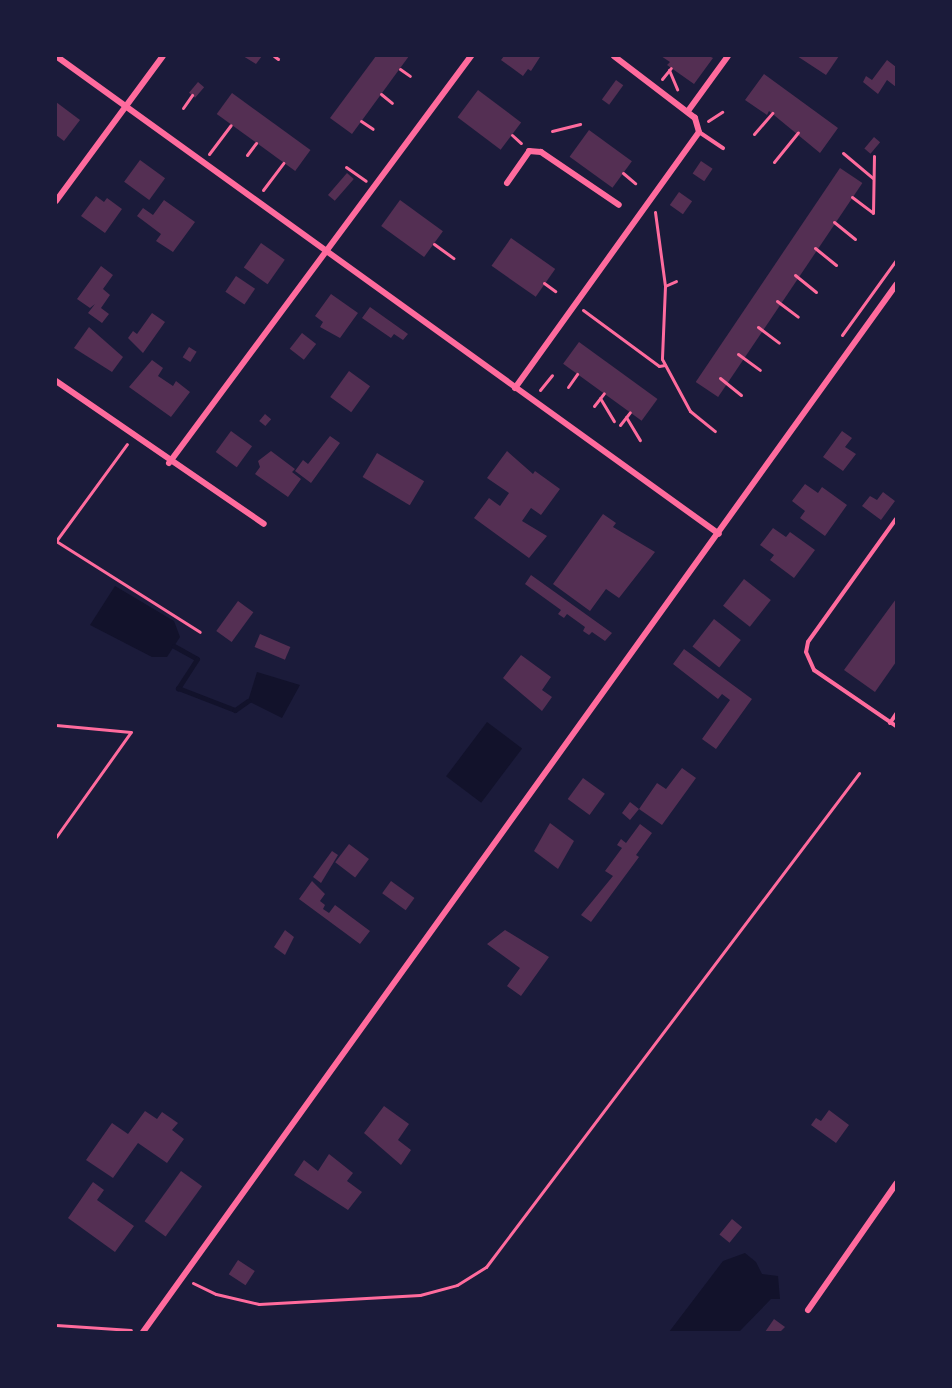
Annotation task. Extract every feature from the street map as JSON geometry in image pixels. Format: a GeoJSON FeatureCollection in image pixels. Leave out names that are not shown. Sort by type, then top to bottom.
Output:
{"type":"FeatureCollection","features":[{"type":"Feature","properties":{"kind":"street"},"geometry":{"type":"LineString","coordinates":[[56,56],[719,534]]}},
{"type":"Feature","properties":{"kind":"street"},"geometry":{"type":"LineString","coordinates":[[56,201],[163,56]]}},
{"type":"Feature","properties":{"kind":"street"},"geometry":{"type":"LineString","coordinates":[[170,463],[471,56]]}},
{"type":"Feature","properties":{"kind":"street"},"geometry":{"type":"LineString","coordinates":[[514,388],[653,198],[700,129],[688,111],[614,56]]}},
{"type":"Feature","properties":{"kind":"street"},"geometry":{"type":"LineString","coordinates":[[688,111],[728,56]]}},
{"type":"Feature","properties":{"kind":"street"},"geometry":{"type":"LineString","coordinates":[[507,183],[528,151],[542,152],[619,206]]}},
{"type":"Feature","properties":{"kind":"street"},"geometry":{"type":"LineString","coordinates":[[144,1331],[897,285]]}},
{"type":"Feature","properties":{"kind":"street"},"geometry":{"type":"LineString","coordinates":[[56,381],[170,463],[264,525]]}},
{"type":"Feature","properties":{"kind":"street"},"geometry":{"type":"LineString","coordinates":[[808,1310],[897,1184]]}},
{"type":"Feature","properties":{"kind":"lane"},"geometry":{"type":"LineString","coordinates":[[700,129],[723,148]]}},
{"type":"Feature","properties":{"kind":"lane"},"geometry":{"type":"LineString","coordinates":[[897,519],[808,642],[806,652],[814,670],[897,726]]}},
{"type":"Feature","properties":{"kind":"lane"},"geometry":{"type":"LineString","coordinates":[[890,723],[897,714]]}},
{"type":"Feature","properties":{"kind":"path"},"geometry":{"type":"LineString","coordinates":[[274,56],[278,59]]}},
{"type":"Feature","properties":{"kind":"path"},"geometry":{"type":"LineString","coordinates":[[400,69],[411,76]]}},
{"type":"Feature","properties":{"kind":"path"},"geometry":{"type":"LineString","coordinates":[[662,79],[670,69],[677,90]]}},
{"type":"Feature","properties":{"kind":"path"},"geometry":{"type":"LineString","coordinates":[[381,94],[392,103]]}},
{"type":"Feature","properties":{"kind":"path"},"geometry":{"type":"LineString","coordinates":[[183,108],[192,95]]}},
{"type":"Feature","properties":{"kind":"path"},"geometry":{"type":"LineString","coordinates":[[700,129],[722,112]]}},
{"type":"Feature","properties":{"kind":"path"},"geometry":{"type":"LineString","coordinates":[[754,134],[772,113]]}},
{"type":"Feature","properties":{"kind":"path"},"geometry":{"type":"LineString","coordinates":[[362,121],[373,129]]}},
{"type":"Feature","properties":{"kind":"path"},"geometry":{"type":"LineString","coordinates":[[552,131],[580,124]]}},
{"type":"Feature","properties":{"kind":"path"},"geometry":{"type":"LineString","coordinates":[[208,156],[231,125]]}},
{"type":"Feature","properties":{"kind":"path"},"geometry":{"type":"LineString","coordinates":[[774,162],[798,132]]}},
{"type":"Feature","properties":{"kind":"path"},"geometry":{"type":"LineString","coordinates":[[248,154],[256,143]]}},
{"type":"Feature","properties":{"kind":"path"},"geometry":{"type":"LineString","coordinates":[[843,153],[873,178]]}},
{"type":"Feature","properties":{"kind":"path"},"geometry":{"type":"LineString","coordinates":[[852,197],[873,213],[874,156]]}},
{"type":"Feature","properties":{"kind":"path"},"geometry":{"type":"LineString","coordinates":[[260,194],[283,163]]}},
{"type":"Feature","properties":{"kind":"path"},"geometry":{"type":"LineString","coordinates":[[346,166],[374,187]]}},
{"type":"Feature","properties":{"kind":"path"},"geometry":{"type":"LineString","coordinates":[[623,173],[635,183]]}},
{"type":"Feature","properties":{"kind":"path"},"geometry":{"type":"LineString","coordinates":[[653,198],[665,286],[665,365],[690,411],[715,431]]}},
{"type":"Feature","properties":{"kind":"path"},"geometry":{"type":"LineString","coordinates":[[834,222],[855,239]]}},
{"type":"Feature","properties":{"kind":"path"},"geometry":{"type":"LineString","coordinates":[[434,244],[453,258]]}},
{"type":"Feature","properties":{"kind":"path"},"geometry":{"type":"LineString","coordinates":[[815,248],[836,265]]}},
{"type":"Feature","properties":{"kind":"path"},"geometry":{"type":"LineString","coordinates":[[842,335],[897,260]]}},
{"type":"Feature","properties":{"kind":"path"},"geometry":{"type":"LineString","coordinates":[[795,274],[816,292]]}},
{"type":"Feature","properties":{"kind":"path"},"geometry":{"type":"LineString","coordinates":[[665,286],[676,281]]}},
{"type":"Feature","properties":{"kind":"path"},"geometry":{"type":"LineString","coordinates":[[544,283],[555,291]]}},
{"type":"Feature","properties":{"kind":"path"},"geometry":{"type":"LineString","coordinates":[[777,301],[798,317]]}},
{"type":"Feature","properties":{"kind":"path"},"geometry":{"type":"LineString","coordinates":[[575,304],[659,366],[665,365]]}},
{"type":"Feature","properties":{"kind":"path"},"geometry":{"type":"LineString","coordinates":[[758,327],[779,343]]}},
{"type":"Feature","properties":{"kind":"path"},"geometry":{"type":"LineString","coordinates":[[738,354],[760,370]]}},
{"type":"Feature","properties":{"kind":"path"},"geometry":{"type":"LineString","coordinates":[[568,387],[577,374]]}},
{"type":"Feature","properties":{"kind":"path"},"geometry":{"type":"LineString","coordinates":[[720,378],[741,395]]}},
{"type":"Feature","properties":{"kind":"path"},"geometry":{"type":"LineString","coordinates":[[594,406],[604,393]]}},
{"type":"Feature","properties":{"kind":"path"},"geometry":{"type":"LineString","coordinates":[[600,398],[614,421]]}},
{"type":"Feature","properties":{"kind":"path"},"geometry":{"type":"LineString","coordinates":[[620,425],[630,412]]}},
{"type":"Feature","properties":{"kind":"path"},"geometry":{"type":"LineString","coordinates":[[626,417],[640,440]]}},
{"type":"Feature","properties":{"kind":"path"},"geometry":{"type":"LineString","coordinates":[[122,450],[56,541],[200,632]]}},
{"type":"Feature","properties":{"kind":"path"},"geometry":{"type":"LineString","coordinates":[[56,725],[131,732],[56,837]]}},
{"type":"Feature","properties":{"kind":"path"},"geometry":{"type":"LineString","coordinates":[[183,1277],[216,1294],[259,1304],[420,1295],[457,1285],[486,1267],[859,773]]}},
{"type":"Feature","properties":{"kind":"path"},"geometry":{"type":"LineString","coordinates":[[56,829],[61,830]]}},
{"type":"Feature","properties":{"kind":"path"},"geometry":{"type":"LineString","coordinates":[[56,1325],[99,1330],[144,1331]]}},
{"type":"Feature","properties":{"kind":"shaded area"},"geometry":{"type":"Polygon","coordinates":[[[115,586],[174,621],[180,637],[167,657],[152,657],[90,625],[115,586]]]}},
{"type":"Feature","properties":{"kind":"shaded area"},"geometry":{"type":"Polygon","coordinates":[[[257,672],[300,685],[282,718],[248,701],[257,672]]]}},
{"type":"Feature","properties":{"kind":"shaded area"},"geometry":{"type":"Polygon","coordinates":[[[487,722],[522,748],[481,803],[446,776],[487,722]]]}},
{"type":"Feature","properties":{"kind":"shaded area"},"geometry":{"type":"Polygon","coordinates":[[[745,1253],[756,1262],[762,1274],[778,1276],[780,1299],[771,1299],[739,1332],[669,1332],[723,1261],[745,1253]]]}},
{"type":"Feature","properties":{"kind":"building"},"geometry":{"type":"Polygon","coordinates":[[[243,56],[262,56],[256,64],[243,56]]]}},
{"type":"Feature","properties":{"kind":"building"},"geometry":{"type":"Polygon","coordinates":[[[376,56],[409,56],[352,134],[330,118],[376,56]]]}},
{"type":"Feature","properties":{"kind":"building"},"geometry":{"type":"Polygon","coordinates":[[[504,56],[540,57],[531,71],[528,69],[523,76],[501,60],[504,56]]]}},
{"type":"Feature","properties":{"kind":"building"},"geometry":{"type":"Polygon","coordinates":[[[661,56],[709,56],[713,58],[694,84],[667,65],[670,62],[661,56]]]}},
{"type":"Feature","properties":{"kind":"building"},"geometry":{"type":"Polygon","coordinates":[[[797,56],[839,56],[826,75],[797,56]]]}},
{"type":"Feature","properties":{"kind":"building"},"geometry":{"type":"Polygon","coordinates":[[[887,60],[896,67],[896,87],[887,80],[878,94],[863,82],[866,76],[872,80],[887,60]]]}},
{"type":"Feature","properties":{"kind":"building"},"geometry":{"type":"Polygon","coordinates":[[[764,74],[838,128],[820,153],[769,111],[767,115],[745,100],[764,74]]]}},
{"type":"Feature","properties":{"kind":"building"},"geometry":{"type":"Polygon","coordinates":[[[616,80],[623,85],[609,105],[602,99],[616,80]]]}},
{"type":"Feature","properties":{"kind":"building"},"geometry":{"type":"Polygon","coordinates":[[[198,82],[204,87],[195,98],[189,93],[198,82]]]}},
{"type":"Feature","properties":{"kind":"building"},"geometry":{"type":"Polygon","coordinates":[[[478,90],[521,122],[501,150],[458,117],[478,90]]]}},
{"type":"Feature","properties":{"kind":"building"},"geometry":{"type":"Polygon","coordinates":[[[232,93],[310,150],[295,171],[217,114],[232,93]]]}},
{"type":"Feature","properties":{"kind":"building"},"geometry":{"type":"Polygon","coordinates":[[[56,102],[80,120],[64,141],[56,135],[56,102]]]}},
{"type":"Feature","properties":{"kind":"building"},"geometry":{"type":"Polygon","coordinates":[[[589,130],[632,161],[612,188],[570,157],[589,130]]]}},
{"type":"Feature","properties":{"kind":"building"},"geometry":{"type":"Polygon","coordinates":[[[874,137],[880,142],[870,154],[864,148],[874,137]]]}},
{"type":"Feature","properties":{"kind":"building"},"geometry":{"type":"Polygon","coordinates":[[[140,160],[165,178],[149,200],[124,182],[140,160]]]}},
{"type":"Feature","properties":{"kind":"building"},"geometry":{"type":"Polygon","coordinates":[[[701,161],[713,169],[704,181],[693,173],[701,161]]]}},
{"type":"Feature","properties":{"kind":"building"},"geometry":{"type":"Polygon","coordinates":[[[840,168],[862,183],[718,397],[696,382],[840,168]]]}},
{"type":"Feature","properties":{"kind":"building"},"geometry":{"type":"Polygon","coordinates":[[[347,173],[354,179],[335,201],[328,195],[347,173]]]}},
{"type":"Feature","properties":{"kind":"building"},"geometry":{"type":"Polygon","coordinates":[[[679,192],[692,201],[683,214],[670,205],[679,192]]]}},
{"type":"Feature","properties":{"kind":"building"},"geometry":{"type":"Polygon","coordinates":[[[96,196],[104,202],[107,198],[122,209],[105,233],[81,216],[96,196]]]}},
{"type":"Feature","properties":{"kind":"building"},"geometry":{"type":"Polygon","coordinates":[[[164,200],[195,222],[173,252],[156,241],[161,234],[137,216],[143,208],[153,215],[164,200]]]}},
{"type":"Feature","properties":{"kind":"building"},"geometry":{"type":"Polygon","coordinates":[[[400,200],[443,231],[424,257],[381,226],[400,200]]]}},
{"type":"Feature","properties":{"kind":"building"},"geometry":{"type":"Polygon","coordinates":[[[511,238],[555,269],[536,297],[491,266],[511,238]]]}},
{"type":"Feature","properties":{"kind":"building"},"geometry":{"type":"Polygon","coordinates":[[[261,243],[285,260],[268,284],[244,268],[261,243]]]}},
{"type":"Feature","properties":{"kind":"building"},"geometry":{"type":"Polygon","coordinates":[[[101,266],[113,275],[103,289],[110,295],[101,308],[109,314],[102,323],[88,313],[95,304],[90,308],[77,299],[101,266]]]}},
{"type":"Feature","properties":{"kind":"building"},"geometry":{"type":"Polygon","coordinates":[[[236,276],[255,289],[244,305],[225,292],[236,276]]]}},
{"type":"Feature","properties":{"kind":"building"},"geometry":{"type":"Polygon","coordinates":[[[331,294],[358,313],[340,338],[320,327],[323,322],[315,316],[331,294]]]}},
{"type":"Feature","properties":{"kind":"building"},"geometry":{"type":"Polygon","coordinates":[[[370,307],[408,334],[403,340],[394,334],[391,338],[362,318],[370,307]]]}},
{"type":"Feature","properties":{"kind":"building"},"geometry":{"type":"Polygon","coordinates":[[[152,313],[165,322],[143,353],[128,338],[133,331],[137,334],[152,313]]]}},
{"type":"Feature","properties":{"kind":"building"},"geometry":{"type":"Polygon","coordinates":[[[89,327],[123,357],[112,372],[74,348],[89,327]]]}},
{"type":"Feature","properties":{"kind":"building"},"geometry":{"type":"Polygon","coordinates":[[[302,333],[316,344],[304,360],[290,349],[302,333]]]}},
{"type":"Feature","properties":{"kind":"building"},"geometry":{"type":"Polygon","coordinates":[[[579,342],[657,399],[642,421],[563,364],[579,342]]]}},
{"type":"Feature","properties":{"kind":"building"},"geometry":{"type":"Polygon","coordinates":[[[189,347],[197,352],[190,362],[183,357],[189,347]]]}},
{"type":"Feature","properties":{"kind":"building"},"geometry":{"type":"Polygon","coordinates":[[[152,360],[163,368],[158,376],[173,386],[176,381],[190,392],[171,417],[129,387],[152,360]]]}},
{"type":"Feature","properties":{"kind":"building"},"geometry":{"type":"Polygon","coordinates":[[[349,371],[370,386],[351,412],[330,397],[349,371]]]}},
{"type":"Feature","properties":{"kind":"building"},"geometry":{"type":"Polygon","coordinates":[[[265,414],[271,419],[265,426],[259,421],[265,414]]]}},
{"type":"Feature","properties":{"kind":"building"},"geometry":{"type":"Polygon","coordinates":[[[231,431],[252,446],[237,467],[216,452],[231,431]]]}},
{"type":"Feature","properties":{"kind":"building"},"geometry":{"type":"Polygon","coordinates":[[[842,431],[852,438],[845,447],[856,454],[843,471],[823,457],[842,431]]]}},
{"type":"Feature","properties":{"kind":"building"},"geometry":{"type":"Polygon","coordinates":[[[330,436],[340,443],[311,483],[295,471],[303,460],[308,464],[330,436]]]}},
{"type":"Feature","properties":{"kind":"building"},"geometry":{"type":"Polygon","coordinates":[[[271,451],[295,469],[292,472],[301,479],[288,497],[255,474],[260,467],[258,461],[271,451]]]}},
{"type":"Feature","properties":{"kind":"building"},"geometry":{"type":"Polygon","coordinates":[[[507,451],[533,474],[535,471],[560,489],[541,515],[531,508],[522,521],[547,536],[529,558],[474,518],[489,498],[500,506],[509,493],[487,478],[507,451]]]}},
{"type":"Feature","properties":{"kind":"building"},"geometry":{"type":"Polygon","coordinates":[[[377,453],[424,481],[410,505],[363,477],[377,453]]]}},
{"type":"Feature","properties":{"kind":"building"},"geometry":{"type":"Polygon","coordinates":[[[805,484],[818,493],[822,487],[847,505],[825,536],[800,518],[805,511],[792,501],[805,484]]]}},
{"type":"Feature","properties":{"kind":"building"},"geometry":{"type":"Polygon","coordinates":[[[883,492],[895,501],[881,520],[862,506],[870,496],[877,500],[883,492]]]}},
{"type":"Feature","properties":{"kind":"building"},"geometry":{"type":"Polygon","coordinates":[[[603,514],[616,523],[613,527],[655,552],[619,598],[606,589],[590,611],[553,584],[603,514]]]}},
{"type":"Feature","properties":{"kind":"building"},"geometry":{"type":"Polygon","coordinates":[[[773,528],[786,537],[790,532],[815,550],[794,578],[770,560],[774,555],[760,545],[773,528]]]}},
{"type":"Feature","properties":{"kind":"building"},"geometry":{"type":"Polygon","coordinates":[[[531,575],[612,633],[605,641],[592,632],[589,635],[583,631],[585,627],[567,614],[564,618],[558,614],[561,610],[525,584],[531,575]]]}},
{"type":"Feature","properties":{"kind":"building"},"geometry":{"type":"Polygon","coordinates":[[[744,579],[771,600],[750,627],[723,606],[744,579]]]}},
{"type":"Feature","properties":{"kind":"building"},"geometry":{"type":"Polygon","coordinates":[[[896,599],[896,662],[875,692],[844,670],[896,599]]]}},
{"type":"Feature","properties":{"kind":"building"},"geometry":{"type":"Polygon","coordinates":[[[238,601],[253,612],[232,642],[216,631],[238,601]]]}},
{"type":"Feature","properties":{"kind":"building"},"geometry":{"type":"Polygon","coordinates":[[[714,619],[741,640],[719,668],[692,647],[714,619]]]}},
{"type":"Feature","properties":{"kind":"building"},"geometry":{"type":"Polygon","coordinates":[[[260,634],[290,647],[285,660],[255,647],[260,634]]]}},
{"type":"Feature","properties":{"kind":"building"},"geometry":{"type":"Polygon","coordinates":[[[684,649],[752,699],[716,749],[702,739],[730,700],[722,694],[718,699],[673,664],[684,649]]]}},
{"type":"Feature","properties":{"kind":"building"},"geometry":{"type":"Polygon","coordinates":[[[521,655],[551,677],[542,690],[552,697],[542,711],[503,678],[521,655]]]}},
{"type":"Feature","properties":{"kind":"building"},"geometry":{"type":"Polygon","coordinates":[[[682,768],[696,778],[662,825],[639,809],[657,783],[666,789],[682,768]]]}},
{"type":"Feature","properties":{"kind":"building"},"geometry":{"type":"Polygon","coordinates":[[[583,778],[605,794],[590,815],[568,799],[583,778]]]}},
{"type":"Feature","properties":{"kind":"building"},"geometry":{"type":"Polygon","coordinates":[[[630,802],[639,809],[630,820],[622,813],[630,802]]]}},
{"type":"Feature","properties":{"kind":"building"},"geometry":{"type":"Polygon","coordinates":[[[550,823],[574,841],[558,869],[534,851],[550,823]]]}},
{"type":"Feature","properties":{"kind":"building"},"geometry":{"type":"Polygon","coordinates":[[[640,824],[652,833],[636,855],[639,857],[591,922],[581,915],[613,876],[605,871],[622,848],[617,845],[621,839],[626,843],[640,824]]]}},
{"type":"Feature","properties":{"kind":"building"},"geometry":{"type":"Polygon","coordinates":[[[349,844],[369,859],[355,877],[335,862],[349,844]]]}},
{"type":"Feature","properties":{"kind":"building"},"geometry":{"type":"Polygon","coordinates":[[[332,851],[338,855],[321,883],[313,877],[332,851]]]}},
{"type":"Feature","properties":{"kind":"building"},"geometry":{"type":"Polygon","coordinates":[[[312,881],[325,894],[320,901],[325,905],[323,909],[329,913],[335,905],[370,931],[360,944],[299,899],[312,881]]]}},
{"type":"Feature","properties":{"kind":"building"},"geometry":{"type":"Polygon","coordinates":[[[391,881],[414,898],[406,910],[382,893],[391,881]]]}},
{"type":"Feature","properties":{"kind":"building"},"geometry":{"type":"Polygon","coordinates":[[[285,930],[294,937],[285,955],[274,947],[285,930]]]}},
{"type":"Feature","properties":{"kind":"building"},"geometry":{"type":"Polygon","coordinates":[[[505,930],[549,957],[521,996],[507,986],[520,968],[487,944],[505,930]]]}},
{"type":"Feature","properties":{"kind":"building"},"geometry":{"type":"Polygon","coordinates":[[[384,1106],[409,1124],[398,1140],[411,1150],[401,1165],[364,1133],[384,1106]]]}},
{"type":"Feature","properties":{"kind":"building"},"geometry":{"type":"Polygon","coordinates":[[[829,1110],[849,1125],[836,1143],[811,1125],[816,1118],[821,1121],[829,1110]]]}},
{"type":"Feature","properties":{"kind":"building"},"geometry":{"type":"Polygon","coordinates":[[[145,1111],[157,1119],[162,1112],[178,1123],[172,1130],[184,1139],[167,1163],[138,1143],[113,1178],[86,1160],[112,1123],[128,1134],[145,1111]]]}},
{"type":"Feature","properties":{"kind":"building"},"geometry":{"type":"Polygon","coordinates":[[[329,1154],[353,1173],[347,1181],[362,1192],[348,1210],[294,1175],[304,1160],[318,1171],[329,1154]]]}},
{"type":"Feature","properties":{"kind":"building"},"geometry":{"type":"Polygon","coordinates":[[[181,1171],[202,1186],[166,1236],[145,1221],[181,1171]]]}},
{"type":"Feature","properties":{"kind":"building"},"geometry":{"type":"Polygon","coordinates":[[[93,1182],[104,1190],[97,1200],[134,1226],[115,1252],[68,1218],[93,1182]]]}},
{"type":"Feature","properties":{"kind":"building"},"geometry":{"type":"Polygon","coordinates":[[[732,1219],[742,1227],[730,1243],[719,1235],[732,1219]]]}},
{"type":"Feature","properties":{"kind":"building"},"geometry":{"type":"Polygon","coordinates":[[[238,1260],[255,1271],[246,1285],[229,1274],[238,1260]]]}},
{"type":"Feature","properties":{"kind":"building"},"geometry":{"type":"Polygon","coordinates":[[[774,1319],[785,1327],[780,1332],[765,1332],[774,1319]]]}},
{"type":"Feature","properties":{"kind":"waterway"},"geometry":{"type":"LineString","coordinates":[[174,646],[197,659],[178,688],[235,710],[248,701]]}}]}
